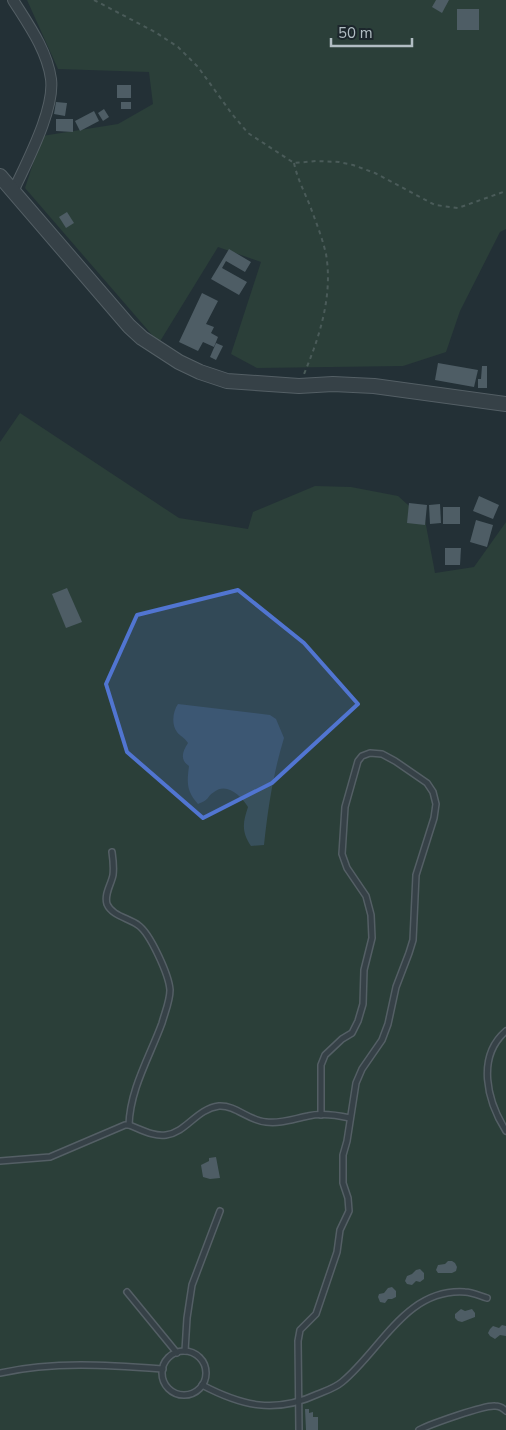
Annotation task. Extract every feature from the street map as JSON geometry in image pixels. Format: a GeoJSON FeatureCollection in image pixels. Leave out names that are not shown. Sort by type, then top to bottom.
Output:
{"type":"FeatureCollection","features":[{"type":"Feature","properties":{"kind":"street"},"geometry":{"type":"LineString","coordinates":[[12,0],[32,30],[47,63],[51,80],[51,92],[46,116],[13,192]]}},
{"type":"Feature","properties":{"kind":"street"},"geometry":{"type":"LineString","coordinates":[[0,176],[129,326],[142,338],[179,362],[216,379],[227,382],[299,386],[333,384],[374,386],[506,404]]}},
{"type":"Feature","properties":{"kind":"lane"},"geometry":{"type":"LineString","coordinates":[[299,1430],[298,1341],[300,1330],[316,1314],[337,1252],[340,1230],[349,1212],[348,1198],[343,1183],[343,1155],[356,1083],[362,1068],[382,1040],[388,1024],[396,987],[413,940],[416,875],[434,818],[436,804],[433,792],[426,783],[407,768],[382,754],[370,753],[362,756],[358,761],[345,806],[342,854],[347,868],[366,896],[371,915],[372,938],[364,970],[363,1004],[358,1021],[352,1033],[325,1055],[321,1065],[321,1115]]}},
{"type":"Feature","properties":{"kind":"lane"},"geometry":{"type":"LineString","coordinates":[[112,852],[113,874],[106,897],[108,906],[124,919],[138,925],[147,933],[165,972],[170,990],[169,1001],[134,1095],[129,1125]]}},
{"type":"Feature","properties":{"kind":"lane"},"geometry":{"type":"LineString","coordinates":[[506,1031],[497,1040],[488,1064],[487,1075],[488,1091],[494,1108],[506,1131]]}},
{"type":"Feature","properties":{"kind":"lane"},"geometry":{"type":"LineString","coordinates":[[0,1161],[50,1157],[129,1125],[153,1134],[165,1136],[183,1127],[198,1114],[210,1108],[222,1106],[232,1108],[254,1120],[264,1122],[276,1123],[321,1115],[350,1118]]}},
{"type":"Feature","properties":{"kind":"lane"},"geometry":{"type":"LineString","coordinates":[[185,1351],[192,1285],[220,1211]]}},
{"type":"Feature","properties":{"kind":"lane"},"geometry":{"type":"LineString","coordinates":[[127,1292],[176,1353]]}},
{"type":"Feature","properties":{"kind":"lane"},"geometry":{"type":"LineString","coordinates":[[202,1386],[231,1399],[254,1406],[270,1406],[310,1398],[340,1384],[360,1365],[410,1308],[444,1293],[466,1292],[487,1298]]}},
{"type":"Feature","properties":{"kind":"lane"},"geometry":{"type":"LineString","coordinates":[[185,1351],[195,1354],[205,1366],[206,1376],[202,1386],[192,1393],[186,1394],[173,1391],[165,1382],[163,1369],[168,1359],[176,1353],[185,1351]]}},
{"type":"Feature","properties":{"kind":"lane"},"geometry":{"type":"LineString","coordinates":[[0,1373],[60,1364],[95,1364],[163,1369]]}},
{"type":"Feature","properties":{"kind":"lane"},"geometry":{"type":"LineString","coordinates":[[419,1430],[482,1408],[495,1406],[506,1411]]}},
{"type":"Feature","properties":{"kind":"path"},"geometry":{"type":"LineString","coordinates":[[94,0],[155,32],[178,47],[198,67],[248,133],[294,163],[316,161],[352,165],[375,173],[435,205],[458,208],[506,191]]}},
{"type":"Feature","properties":{"kind":"path"},"geometry":{"type":"LineString","coordinates":[[294,163],[298,181],[312,211],[328,266],[326,302],[318,339],[299,386]]}},
{"type":"Feature","properties":{"kind":"highlighted area"},"geometry":{"type":"Polygon","coordinates":[[[238,590],[304,643],[358,704],[272,783],[203,818],[127,752],[106,684],[137,615],[238,590]]]}},
{"type":"Feature","properties":{"kind":"green space"},"geometry":{"type":"Polygon","coordinates":[[[27,0],[506,0],[506,229],[500,232],[460,311],[446,352],[403,366],[257,368],[231,354],[261,262],[218,247],[159,343],[25,188],[42,136],[118,124],[153,104],[149,72],[58,69],[27,0]]]}},
{"type":"Feature","properties":{"kind":"green space"},"geometry":{"type":"Polygon","coordinates":[[[20,413],[179,518],[248,529],[253,512],[315,486],[351,487],[398,496],[425,520],[435,573],[474,567],[506,522],[506,1430],[0,1430],[0,442],[20,413]]]}},
{"type":"Feature","properties":{"kind":"water"},"geometry":{"type":"Polygon","coordinates":[[[178,704],[270,715],[276,719],[284,738],[271,791],[264,845],[251,846],[248,841],[244,826],[248,807],[238,795],[229,789],[219,789],[205,801],[198,804],[191,795],[188,782],[189,766],[183,758],[184,750],[188,743],[177,732],[173,721],[178,704]]]}},
{"type":"Feature","properties":{"kind":"building"},"geometry":{"type":"Polygon","coordinates":[[[436,0],[449,0],[442,13],[432,7],[436,0]]]}},
{"type":"Feature","properties":{"kind":"building"},"geometry":{"type":"Polygon","coordinates":[[[457,9],[479,9],[479,30],[457,30],[457,9]]]}},
{"type":"Feature","properties":{"kind":"building"},"geometry":{"type":"Polygon","coordinates":[[[117,85],[131,85],[131,98],[117,98],[117,85]]]}},
{"type":"Feature","properties":{"kind":"building"},"geometry":{"type":"Polygon","coordinates":[[[56,102],[67,103],[65,116],[54,114],[56,102]]]}},
{"type":"Feature","properties":{"kind":"building"},"geometry":{"type":"Polygon","coordinates":[[[121,102],[131,102],[131,109],[121,109],[121,102]]]}},
{"type":"Feature","properties":{"kind":"building"},"geometry":{"type":"Polygon","coordinates":[[[104,109],[109,117],[103,121],[98,113],[104,109]]]}},
{"type":"Feature","properties":{"kind":"building"},"geometry":{"type":"Polygon","coordinates":[[[94,111],[99,121],[80,131],[75,121],[94,111]]]}},
{"type":"Feature","properties":{"kind":"building"},"geometry":{"type":"Polygon","coordinates":[[[56,119],[73,119],[73,132],[56,131],[56,119]]]}},
{"type":"Feature","properties":{"kind":"building"},"geometry":{"type":"Polygon","coordinates":[[[67,212],[74,223],[66,228],[59,217],[67,212]]]}},
{"type":"Feature","properties":{"kind":"building"},"geometry":{"type":"Polygon","coordinates":[[[229,249],[251,262],[245,272],[226,261],[222,268],[247,282],[239,295],[211,279],[229,249]]]}},
{"type":"Feature","properties":{"kind":"building"},"geometry":{"type":"Polygon","coordinates":[[[202,293],[218,301],[206,324],[214,327],[211,333],[218,337],[214,347],[203,342],[198,351],[179,342],[202,293]]]}},
{"type":"Feature","properties":{"kind":"building"},"geometry":{"type":"Polygon","coordinates":[[[216,343],[223,346],[216,360],[210,357],[216,343]]]}},
{"type":"Feature","properties":{"kind":"building"},"geometry":{"type":"Polygon","coordinates":[[[438,363],[478,370],[474,387],[435,380],[438,363]]]}},
{"type":"Feature","properties":{"kind":"building"},"geometry":{"type":"Polygon","coordinates":[[[482,366],[487,366],[487,388],[478,388],[478,379],[481,379],[482,366]]]}},
{"type":"Feature","properties":{"kind":"building"},"geometry":{"type":"Polygon","coordinates":[[[479,496],[499,505],[493,519],[473,511],[479,496]]]}},
{"type":"Feature","properties":{"kind":"building"},"geometry":{"type":"Polygon","coordinates":[[[409,503],[427,505],[425,525],[407,523],[409,503]]]}},
{"type":"Feature","properties":{"kind":"building"},"geometry":{"type":"Polygon","coordinates":[[[440,504],[441,523],[430,524],[429,505],[440,504]]]}},
{"type":"Feature","properties":{"kind":"building"},"geometry":{"type":"Polygon","coordinates":[[[443,507],[460,507],[460,524],[443,524],[443,507]]]}},
{"type":"Feature","properties":{"kind":"building"},"geometry":{"type":"Polygon","coordinates":[[[476,520],[493,525],[487,547],[470,542],[476,520]]]}},
{"type":"Feature","properties":{"kind":"building"},"geometry":{"type":"Polygon","coordinates":[[[445,548],[461,548],[460,565],[445,565],[445,548]]]}},
{"type":"Feature","properties":{"kind":"building"},"geometry":{"type":"Polygon","coordinates":[[[67,588],[82,622],[66,628],[52,594],[67,588]]]}},
{"type":"Feature","properties":{"kind":"building"},"geometry":{"type":"Polygon","coordinates":[[[216,1157],[220,1178],[210,1179],[203,1177],[201,1165],[209,1161],[209,1158],[216,1157]]]}},
{"type":"Feature","properties":{"kind":"building"},"geometry":{"type":"Polygon","coordinates":[[[448,1261],[455,1263],[456,1271],[452,1273],[438,1273],[436,1270],[438,1265],[445,1264],[448,1261]]]}},
{"type":"Feature","properties":{"kind":"building"},"geometry":{"type":"Polygon","coordinates":[[[420,1269],[424,1273],[424,1279],[420,1282],[416,1281],[412,1285],[407,1284],[405,1281],[407,1276],[420,1269]]]}},
{"type":"Feature","properties":{"kind":"building"},"geometry":{"type":"Polygon","coordinates":[[[392,1287],[396,1291],[396,1297],[388,1299],[385,1303],[380,1302],[379,1294],[392,1287]]]}},
{"type":"Feature","properties":{"kind":"building"},"geometry":{"type":"Polygon","coordinates":[[[461,1309],[465,1311],[472,1309],[475,1317],[462,1322],[458,1321],[455,1318],[455,1314],[461,1309]]]}},
{"type":"Feature","properties":{"kind":"building"},"geometry":{"type":"Polygon","coordinates":[[[502,1325],[506,1326],[506,1336],[500,1335],[495,1339],[490,1336],[488,1333],[493,1326],[499,1328],[502,1325]]]}},
{"type":"Feature","properties":{"kind":"building"},"geometry":{"type":"Polygon","coordinates":[[[305,1409],[309,1409],[309,1413],[313,1412],[313,1417],[318,1417],[318,1430],[306,1430],[305,1409]]]}}]}
